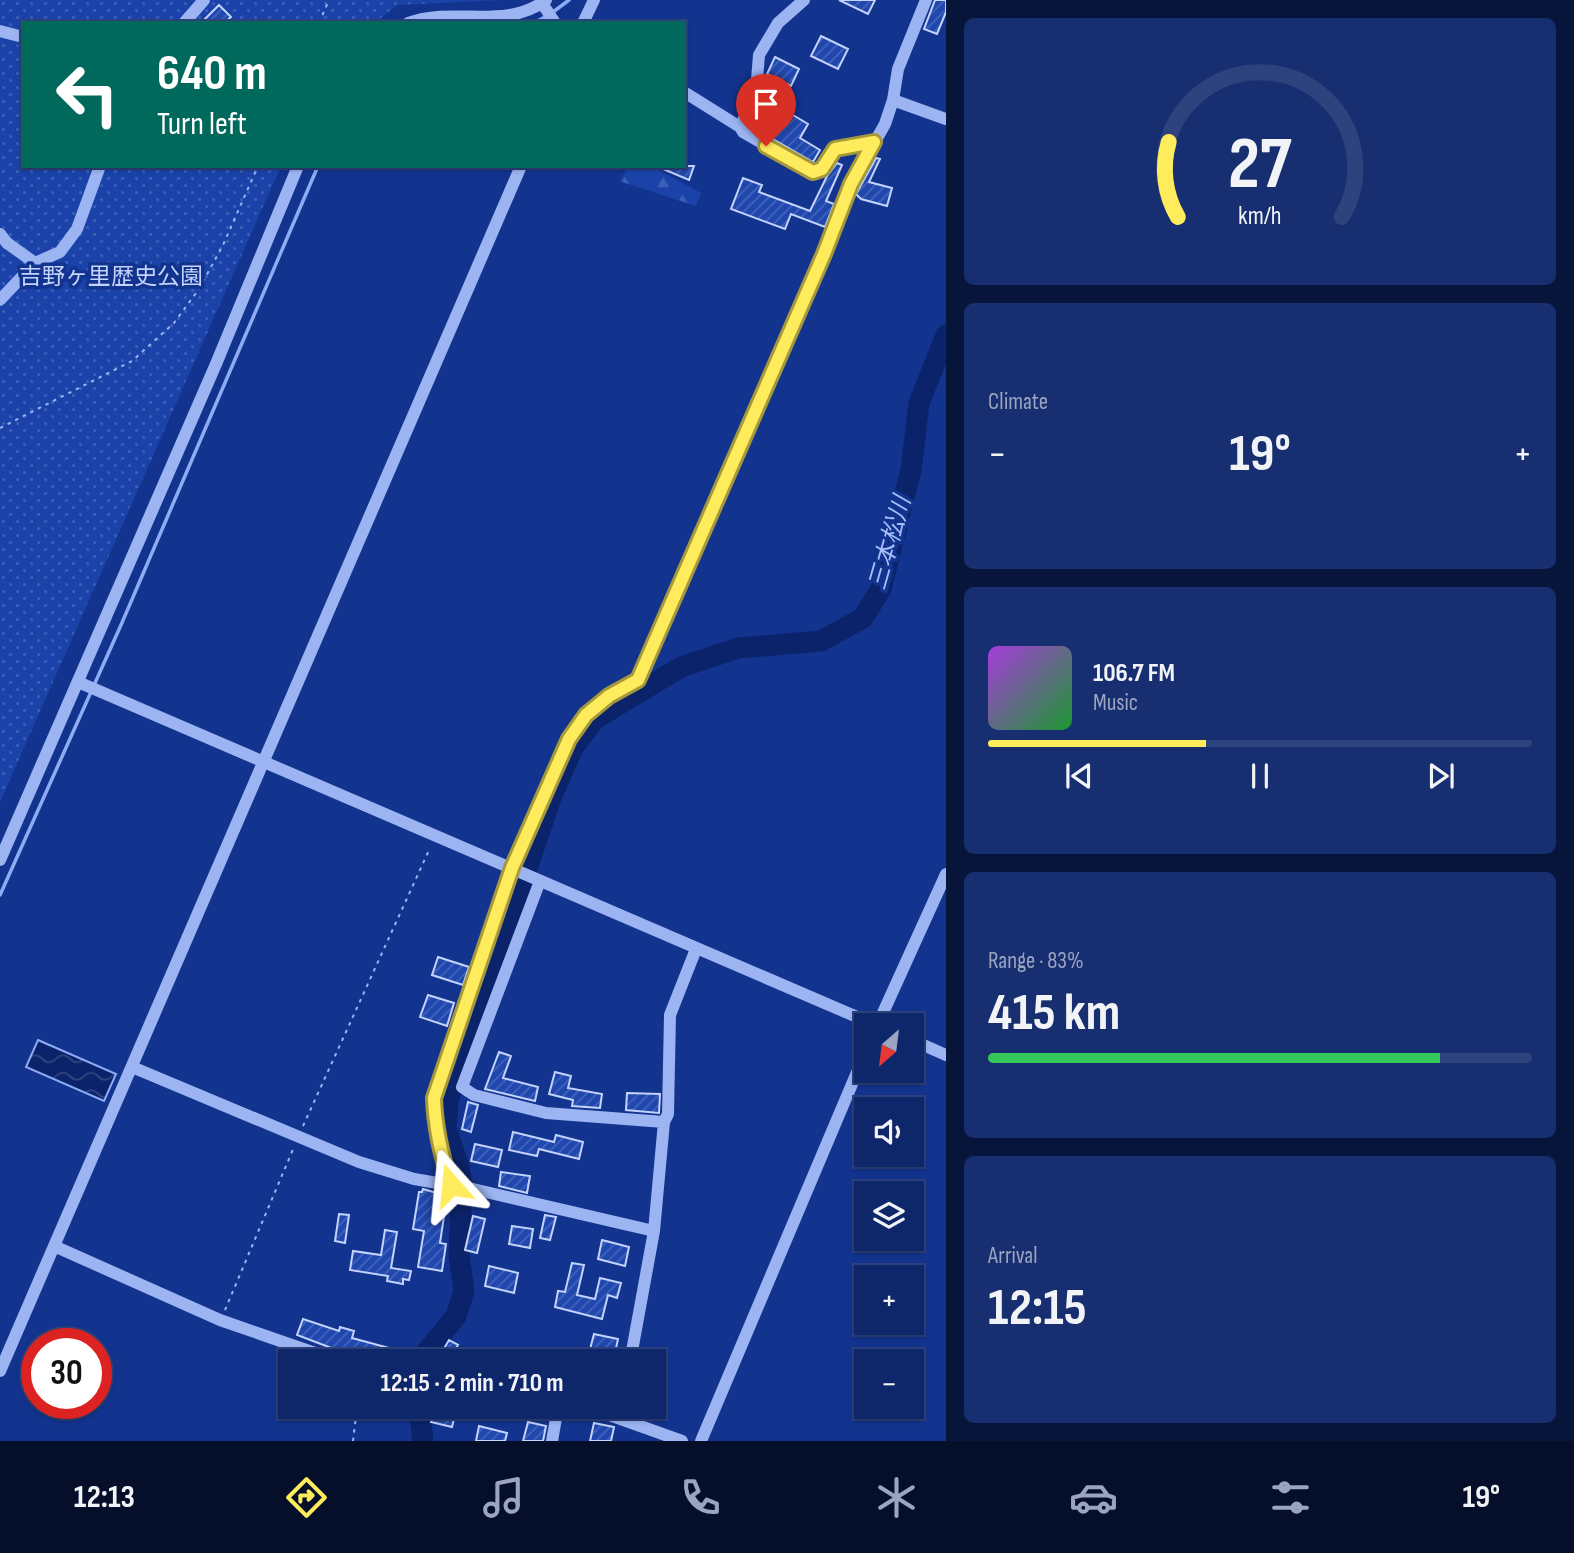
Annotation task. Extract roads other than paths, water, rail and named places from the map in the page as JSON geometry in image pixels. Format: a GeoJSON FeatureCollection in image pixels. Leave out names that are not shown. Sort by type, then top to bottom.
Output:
{"type":"FeatureCollection","features":[{"type":"Feature","properties":{"kind":"street"},"geometry":{"type":"LineString","coordinates":[[186,21],[204,0]]}},
{"type":"Feature","properties":{"kind":"street"},"geometry":{"type":"LineString","coordinates":[[584,21],[594,0]]}},
{"type":"Feature","properties":{"kind":"street"},"geometry":{"type":"LineString","coordinates":[[740,127],[756,92],[759,55],[778,23],[804,0]]}},
{"type":"Feature","properties":{"kind":"street"},"geometry":{"type":"LineString","coordinates":[[451,1185],[439,1150],[434,1098],[512,868],[569,739],[586,715],[609,696],[638,680],[824,254],[851,184],[886,124],[898,69],[926,0]]}},
{"type":"Feature","properties":{"kind":"street"},"geometry":{"type":"LineString","coordinates":[[421,21],[440,18],[491,18],[521,12],[544,2],[554,21]]}},
{"type":"Feature","properties":{"kind":"street"},"geometry":{"type":"LineString","coordinates":[[0,32],[21,37]]}},
{"type":"Feature","properties":{"kind":"street"},"geometry":{"type":"LineString","coordinates":[[686,93],[740,127],[743,132],[813,172],[822,169],[835,149],[874,142]]}},
{"type":"Feature","properties":{"kind":"street"},"geometry":{"type":"LineString","coordinates":[[893,100],[946,119]]}},
{"type":"Feature","properties":{"kind":"street"},"geometry":{"type":"LineString","coordinates":[[0,300],[35,263],[60,252],[77,229],[99,168]]}},
{"type":"Feature","properties":{"kind":"street"},"geometry":{"type":"LineString","coordinates":[[0,860],[297,168]]}},
{"type":"Feature","properties":{"kind":"street"},"geometry":{"type":"LineString","coordinates":[[0,1371],[520,168]]}},
{"type":"Feature","properties":{"kind":"street"},"geometry":{"type":"LineString","coordinates":[[0,234],[7,243],[35,263]]}},
{"type":"Feature","properties":{"kind":"street"},"geometry":{"type":"LineString","coordinates":[[78,682],[854,1015]]}},
{"type":"Feature","properties":{"kind":"street"},"geometry":{"type":"LineString","coordinates":[[540,881],[462,1087],[474,1095],[546,1113],[664,1122]]}},
{"type":"Feature","properties":{"kind":"street"},"geometry":{"type":"LineString","coordinates":[[883,1013],[944,881]]}},
{"type":"Feature","properties":{"kind":"street"},"geometry":{"type":"LineString","coordinates":[[632,1349],[654,1231],[664,1122],[668,1114],[670,1015],[696,949]]}},
{"type":"Feature","properties":{"kind":"street"},"geometry":{"type":"LineString","coordinates":[[924,1046],[946,1055]]}},
{"type":"Feature","properties":{"kind":"street"},"geometry":{"type":"LineString","coordinates":[[132,1067],[359,1162],[414,1179],[473,1189],[654,1231]]}},
{"type":"Feature","properties":{"kind":"street"},"geometry":{"type":"LineString","coordinates":[[701,1441],[854,1079]]}},
{"type":"Feature","properties":{"kind":"street"},"geometry":{"type":"LineString","coordinates":[[54,1246],[220,1320],[304,1349]]}},
{"type":"Feature","properties":{"kind":"street"},"geometry":{"type":"LineString","coordinates":[[552,1441],[556,1419]]}},
{"type":"Feature","properties":{"kind":"street"},"geometry":{"type":"LineString","coordinates":[[633,1419],[682,1441]]}},
{"type":"Feature","properties":{"kind":"water"},"geometry":{"type":"Polygon","coordinates":[[[38,1040],[116,1074],[104,1101],[26,1067],[38,1040]]]}},
{"type":"Feature","properties":{"kind":"waterway"},"geometry":{"type":"LineString","coordinates":[[553,12],[569,0]]}},
{"type":"Feature","properties":{"kind":"waterway"},"geometry":{"type":"LineString","coordinates":[[537,21],[547,16]]}},
{"type":"Feature","properties":{"kind":"waterway"},"geometry":{"type":"LineString","coordinates":[[0,895],[121,625],[317,168]]}},
{"type":"Feature","properties":{"kind":"waterway","name":"三本松川"},"geometry":{"type":"LineString","coordinates":[[429,1349],[456,1316],[464,1291],[459,1254],[462,1190],[459,1167],[446,1128],[448,1100],[552,795],[573,748],[595,719],[681,667],[738,648],[821,641],[863,618],[881,589],[911,470],[919,403],[946,335]]}},
{"type":"Feature","properties":{"kind":"waterway","name":"三本松川"},"geometry":{"type":"LineString","coordinates":[[420,1419],[423,1441]]}},
{"type":"Feature","properties":{"kind":"park label","name":"吉野ヶ里歴史公園"},"geometry":{"type":"Point","coordinates":[111,277]}}]}
